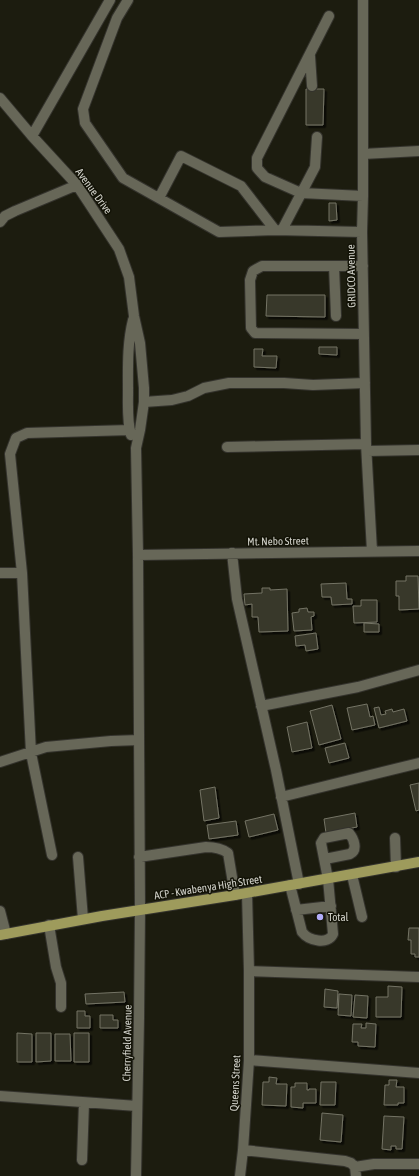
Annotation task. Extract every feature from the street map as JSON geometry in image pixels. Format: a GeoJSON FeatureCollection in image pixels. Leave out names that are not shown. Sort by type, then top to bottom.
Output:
{"type":"FeatureCollection","features":[{"type":"Feature","properties":{"kind":"main road","name":"ACP - Kwabenya High Street"},"geometry":{"type":"LineString","coordinates":[[3,934],[83,919],[236,896],[418,863]]}},
{"type":"Feature","properties":{"kind":"street"},"geometry":{"type":"LineString","coordinates":[[32,136],[110,0]]}},
{"type":"Feature","properties":{"kind":"street"},"geometry":{"type":"LineString","coordinates":[[128,0],[117,18],[83,109],[85,123],[123,178],[219,232],[279,230],[362,232]]}},
{"type":"Feature","properties":{"kind":"street","name":"GRIDCO Avenue"},"geometry":{"type":"LineString","coordinates":[[363,0],[362,232],[366,448],[372,551]]}},
{"type":"Feature","properties":{"kind":"street"},"geometry":{"type":"LineString","coordinates":[[329,16],[256,158],[257,168],[265,177],[301,193],[363,196]]}},
{"type":"Feature","properties":{"kind":"street"},"geometry":{"type":"LineString","coordinates":[[310,54],[312,86]]}},
{"type":"Feature","properties":{"kind":"street","name":"Avenue Drive"},"geometry":{"type":"LineString","coordinates":[[0,98],[32,136],[77,185],[119,249],[128,277],[140,343],[144,388],[144,402],[136,448]]}},
{"type":"Feature","properties":{"kind":"street"},"geometry":{"type":"LineString","coordinates":[[279,230],[316,166],[316,137]]}},
{"type":"Feature","properties":{"kind":"street"},"geometry":{"type":"LineString","coordinates":[[363,154],[419,152]]}},
{"type":"Feature","properties":{"kind":"street"},"geometry":{"type":"LineString","coordinates":[[159,198],[181,156],[241,186],[279,230]]}},
{"type":"Feature","properties":{"kind":"street"},"geometry":{"type":"LineString","coordinates":[[0,222],[5,216],[14,211],[77,185]]}},
{"type":"Feature","properties":{"kind":"street"},"geometry":{"type":"LineString","coordinates":[[363,266],[262,266],[253,271],[250,280],[251,328],[255,333],[364,334]]}},
{"type":"Feature","properties":{"kind":"street"},"geometry":{"type":"LineString","coordinates":[[334,266],[336,316]]}},
{"type":"Feature","properties":{"kind":"street"},"geometry":{"type":"LineString","coordinates":[[134,316],[128,355],[128,407],[130,430],[136,448]]}},
{"type":"Feature","properties":{"kind":"street"},"geometry":{"type":"LineString","coordinates":[[144,402],[172,400],[188,396],[204,388],[229,383],[284,383],[313,385],[365,383]]}},
{"type":"Feature","properties":{"kind":"street"},"geometry":{"type":"LineString","coordinates":[[52,855],[31,753],[22,573],[10,454],[16,438],[27,433],[130,430]]}},
{"type":"Feature","properties":{"kind":"street"},"geometry":{"type":"LineString","coordinates":[[227,446],[419,450]]}},
{"type":"Feature","properties":{"kind":"street","name":"Cherryfield Avenue"},"geometry":{"type":"LineString","coordinates":[[136,448],[140,910],[136,1176]]}},
{"type":"Feature","properties":{"kind":"street","name":"Mt. Nebo Street"},"geometry":{"type":"LineString","coordinates":[[138,555],[419,551]]}},
{"type":"Feature","properties":{"kind":"street"},"geometry":{"type":"LineString","coordinates":[[232,553],[237,599],[281,797],[294,885],[296,910],[302,932],[306,937],[312,939],[327,940],[331,939],[333,934],[325,859]]}},
{"type":"Feature","properties":{"kind":"street"},"geometry":{"type":"LineString","coordinates":[[0,573],[22,573]]}},
{"type":"Feature","properties":{"kind":"street"},"geometry":{"type":"LineString","coordinates":[[261,706],[358,687],[419,670]]}},
{"type":"Feature","properties":{"kind":"street"},"geometry":{"type":"LineString","coordinates":[[0,762],[46,747],[111,740],[139,740]]}},
{"type":"Feature","properties":{"kind":"street"},"geometry":{"type":"LineString","coordinates":[[281,797],[419,763]]}},
{"type":"Feature","properties":{"kind":"street"},"geometry":{"type":"LineString","coordinates":[[395,838],[396,866]]}},
{"type":"Feature","properties":{"kind":"street"},"geometry":{"type":"LineString","coordinates":[[139,857],[206,847],[222,848],[228,853],[236,896]]}},
{"type":"Feature","properties":{"kind":"street"},"geometry":{"type":"LineString","coordinates":[[78,857],[83,919]]}},
{"type":"Feature","properties":{"kind":"street"},"geometry":{"type":"LineString","coordinates":[[352,875],[362,917]]}},
{"type":"Feature","properties":{"kind":"street","name":"Queens Street"},"geometry":{"type":"LineString","coordinates":[[240,1176],[249,1060],[247,893]]}},
{"type":"Feature","properties":{"kind":"street"},"geometry":{"type":"LineString","coordinates":[[296,910],[331,906]]}},
{"type":"Feature","properties":{"kind":"street"},"geometry":{"type":"LineString","coordinates":[[0,911],[3,934]]}},
{"type":"Feature","properties":{"kind":"street"},"geometry":{"type":"LineString","coordinates":[[49,925],[56,967],[61,983],[61,1007]]}},
{"type":"Feature","properties":{"kind":"street"},"geometry":{"type":"LineString","coordinates":[[249,971],[419,977]]}},
{"type":"Feature","properties":{"kind":"street"},"geometry":{"type":"LineString","coordinates":[[249,1060],[419,1073]]}},
{"type":"Feature","properties":{"kind":"street"},"geometry":{"type":"LineString","coordinates":[[0,1096],[137,1106]]}},
{"type":"Feature","properties":{"kind":"street"},"geometry":{"type":"LineString","coordinates":[[82,1160],[84,1102]]}},
{"type":"Feature","properties":{"kind":"street"},"geometry":{"type":"LineString","coordinates":[[243,1150],[345,1161],[351,1163],[355,1172],[374,1164],[419,1164]]}},
{"type":"Feature","properties":{"kind":"building"},"geometry":{"type":"Polygon","coordinates":[[[306,89],[324,89],[323,125],[306,125],[306,89]]]}},
{"type":"Feature","properties":{"kind":"building"},"geometry":{"type":"Polygon","coordinates":[[[329,203],[336,203],[337,220],[329,221],[329,203]]]}},
{"type":"Feature","properties":{"kind":"building"},"geometry":{"type":"Polygon","coordinates":[[[267,295],[325,295],[325,317],[266,316],[267,295]]]}},
{"type":"Feature","properties":{"kind":"building"},"geometry":{"type":"Polygon","coordinates":[[[319,347],[337,347],[337,355],[319,354],[319,347]]]}},
{"type":"Feature","properties":{"kind":"building"},"geometry":{"type":"Polygon","coordinates":[[[254,349],[263,349],[262,356],[277,356],[276,368],[254,367],[254,349]]]}},
{"type":"Feature","properties":{"kind":"building"},"geometry":{"type":"Polygon","coordinates":[[[406,576],[418,576],[419,609],[399,610],[399,596],[396,596],[396,581],[406,581],[406,576]]]}},
{"type":"Feature","properties":{"kind":"building"},"geometry":{"type":"Polygon","coordinates":[[[346,583],[347,599],[352,599],[352,604],[332,605],[331,597],[322,597],[321,584],[346,583]]]}},
{"type":"Feature","properties":{"kind":"building"},"geometry":{"type":"Polygon","coordinates":[[[262,588],[270,588],[270,590],[287,589],[288,631],[259,632],[258,617],[252,617],[252,604],[245,605],[244,594],[262,593],[262,588]]]}},
{"type":"Feature","properties":{"kind":"building"},"geometry":{"type":"Polygon","coordinates":[[[361,600],[377,600],[377,622],[354,623],[353,606],[361,606],[361,600]]]}},
{"type":"Feature","properties":{"kind":"building"},"geometry":{"type":"Polygon","coordinates":[[[307,608],[308,612],[314,612],[314,616],[311,617],[312,630],[294,631],[292,613],[299,612],[299,609],[307,608]]]}},
{"type":"Feature","properties":{"kind":"building"},"geometry":{"type":"Polygon","coordinates":[[[364,623],[379,624],[379,632],[364,632],[364,623]]]}},
{"type":"Feature","properties":{"kind":"building"},"geometry":{"type":"Polygon","coordinates":[[[316,633],[318,649],[306,651],[305,645],[296,646],[295,636],[316,633]]]}},
{"type":"Feature","properties":{"kind":"building"},"geometry":{"type":"Polygon","coordinates":[[[367,704],[370,717],[373,716],[375,725],[352,730],[347,708],[367,704]]]}},
{"type":"Feature","properties":{"kind":"building"},"geometry":{"type":"Polygon","coordinates":[[[332,705],[341,739],[319,745],[310,711],[332,705]]]}},
{"type":"Feature","properties":{"kind":"building"},"geometry":{"type":"Polygon","coordinates":[[[379,707],[381,715],[386,714],[385,711],[392,709],[393,712],[404,709],[407,721],[379,728],[374,708],[379,707]]]}},
{"type":"Feature","properties":{"kind":"building"},"geometry":{"type":"Polygon","coordinates":[[[307,722],[312,748],[292,752],[287,727],[307,722]]]}},
{"type":"Feature","properties":{"kind":"building"},"geometry":{"type":"Polygon","coordinates":[[[345,743],[349,758],[329,763],[325,748],[345,743]]]}},
{"type":"Feature","properties":{"kind":"building"},"geometry":{"type":"Polygon","coordinates":[[[419,783],[419,810],[416,811],[410,785],[419,783]]]}},
{"type":"Feature","properties":{"kind":"building"},"geometry":{"type":"Polygon","coordinates":[[[215,787],[219,818],[204,821],[200,790],[215,787]]]}},
{"type":"Feature","properties":{"kind":"building"},"geometry":{"type":"Polygon","coordinates":[[[355,813],[357,827],[326,833],[324,819],[355,813]]]}},
{"type":"Feature","properties":{"kind":"building"},"geometry":{"type":"Polygon","coordinates":[[[274,814],[278,830],[249,837],[245,821],[274,814]]]}},
{"type":"Feature","properties":{"kind":"building"},"geometry":{"type":"Polygon","coordinates":[[[236,821],[238,835],[209,839],[207,825],[236,821]]]}},
{"type":"Feature","properties":{"kind":"building"},"geometry":{"type":"Polygon","coordinates":[[[409,928],[419,928],[419,957],[415,957],[415,954],[411,954],[411,940],[408,940],[409,928]]]}},
{"type":"Feature","properties":{"kind":"building"},"geometry":{"type":"Polygon","coordinates":[[[388,986],[402,987],[401,1017],[376,1017],[376,997],[388,997],[388,986]]]}},
{"type":"Feature","properties":{"kind":"building"},"geometry":{"type":"Polygon","coordinates":[[[325,989],[338,991],[337,1008],[324,1007],[325,989]]]}},
{"type":"Feature","properties":{"kind":"building"},"geometry":{"type":"Polygon","coordinates":[[[124,992],[125,1002],[86,1004],[85,994],[124,992]]]}},
{"type":"Feature","properties":{"kind":"building"},"geometry":{"type":"Polygon","coordinates":[[[339,994],[352,995],[351,1016],[338,1015],[339,994]]]}},
{"type":"Feature","properties":{"kind":"building"},"geometry":{"type":"Polygon","coordinates":[[[355,995],[368,996],[367,1018],[353,1017],[355,995]]]}},
{"type":"Feature","properties":{"kind":"building"},"geometry":{"type":"Polygon","coordinates":[[[77,1011],[85,1011],[85,1016],[90,1016],[90,1028],[77,1028],[77,1011]]]}},
{"type":"Feature","properties":{"kind":"building"},"geometry":{"type":"Polygon","coordinates":[[[100,1015],[113,1015],[113,1020],[118,1020],[118,1028],[100,1028],[100,1015]]]}},
{"type":"Feature","properties":{"kind":"building"},"geometry":{"type":"Polygon","coordinates":[[[366,1023],[376,1024],[375,1047],[358,1046],[358,1042],[352,1042],[353,1024],[362,1024],[361,1028],[366,1028],[366,1023]]]}},
{"type":"Feature","properties":{"kind":"building"},"geometry":{"type":"Polygon","coordinates":[[[17,1033],[32,1034],[32,1062],[17,1062],[17,1033]]]}},
{"type":"Feature","properties":{"kind":"building"},"geometry":{"type":"Polygon","coordinates":[[[36,1033],[51,1033],[51,1061],[36,1062],[36,1033]]]}},
{"type":"Feature","properties":{"kind":"building"},"geometry":{"type":"Polygon","coordinates":[[[74,1033],[89,1033],[89,1062],[74,1062],[74,1033]]]}},
{"type":"Feature","properties":{"kind":"building"},"geometry":{"type":"Polygon","coordinates":[[[55,1034],[70,1034],[71,1061],[55,1061],[55,1034]]]}},
{"type":"Feature","properties":{"kind":"building"},"geometry":{"type":"Polygon","coordinates":[[[269,1077],[277,1078],[276,1084],[287,1084],[286,1106],[262,1105],[263,1082],[269,1082],[269,1077]]]}},
{"type":"Feature","properties":{"kind":"building"},"geometry":{"type":"Polygon","coordinates":[[[389,1080],[397,1080],[396,1087],[404,1087],[404,1103],[398,1103],[398,1105],[384,1105],[385,1085],[389,1085],[389,1080]]]}},
{"type":"Feature","properties":{"kind":"building"},"geometry":{"type":"Polygon","coordinates":[[[321,1082],[336,1082],[335,1105],[320,1105],[321,1082]]]}},
{"type":"Feature","properties":{"kind":"building"},"geometry":{"type":"Polygon","coordinates":[[[295,1083],[307,1083],[307,1090],[316,1089],[316,1103],[303,1103],[303,1108],[291,1107],[291,1087],[295,1087],[295,1083]]]}},
{"type":"Feature","properties":{"kind":"building"},"geometry":{"type":"Polygon","coordinates":[[[322,1113],[343,1115],[341,1142],[320,1140],[322,1113]]]}},
{"type":"Feature","properties":{"kind":"building"},"geometry":{"type":"Polygon","coordinates":[[[384,1116],[404,1117],[402,1149],[396,1149],[396,1146],[391,1146],[391,1150],[382,1149],[384,1116]]]}},
{"type":"Feature","properties":{"kind":"place","name":"Total"},"geometry":{"type":"Point","coordinates":[320,917]}}]}
